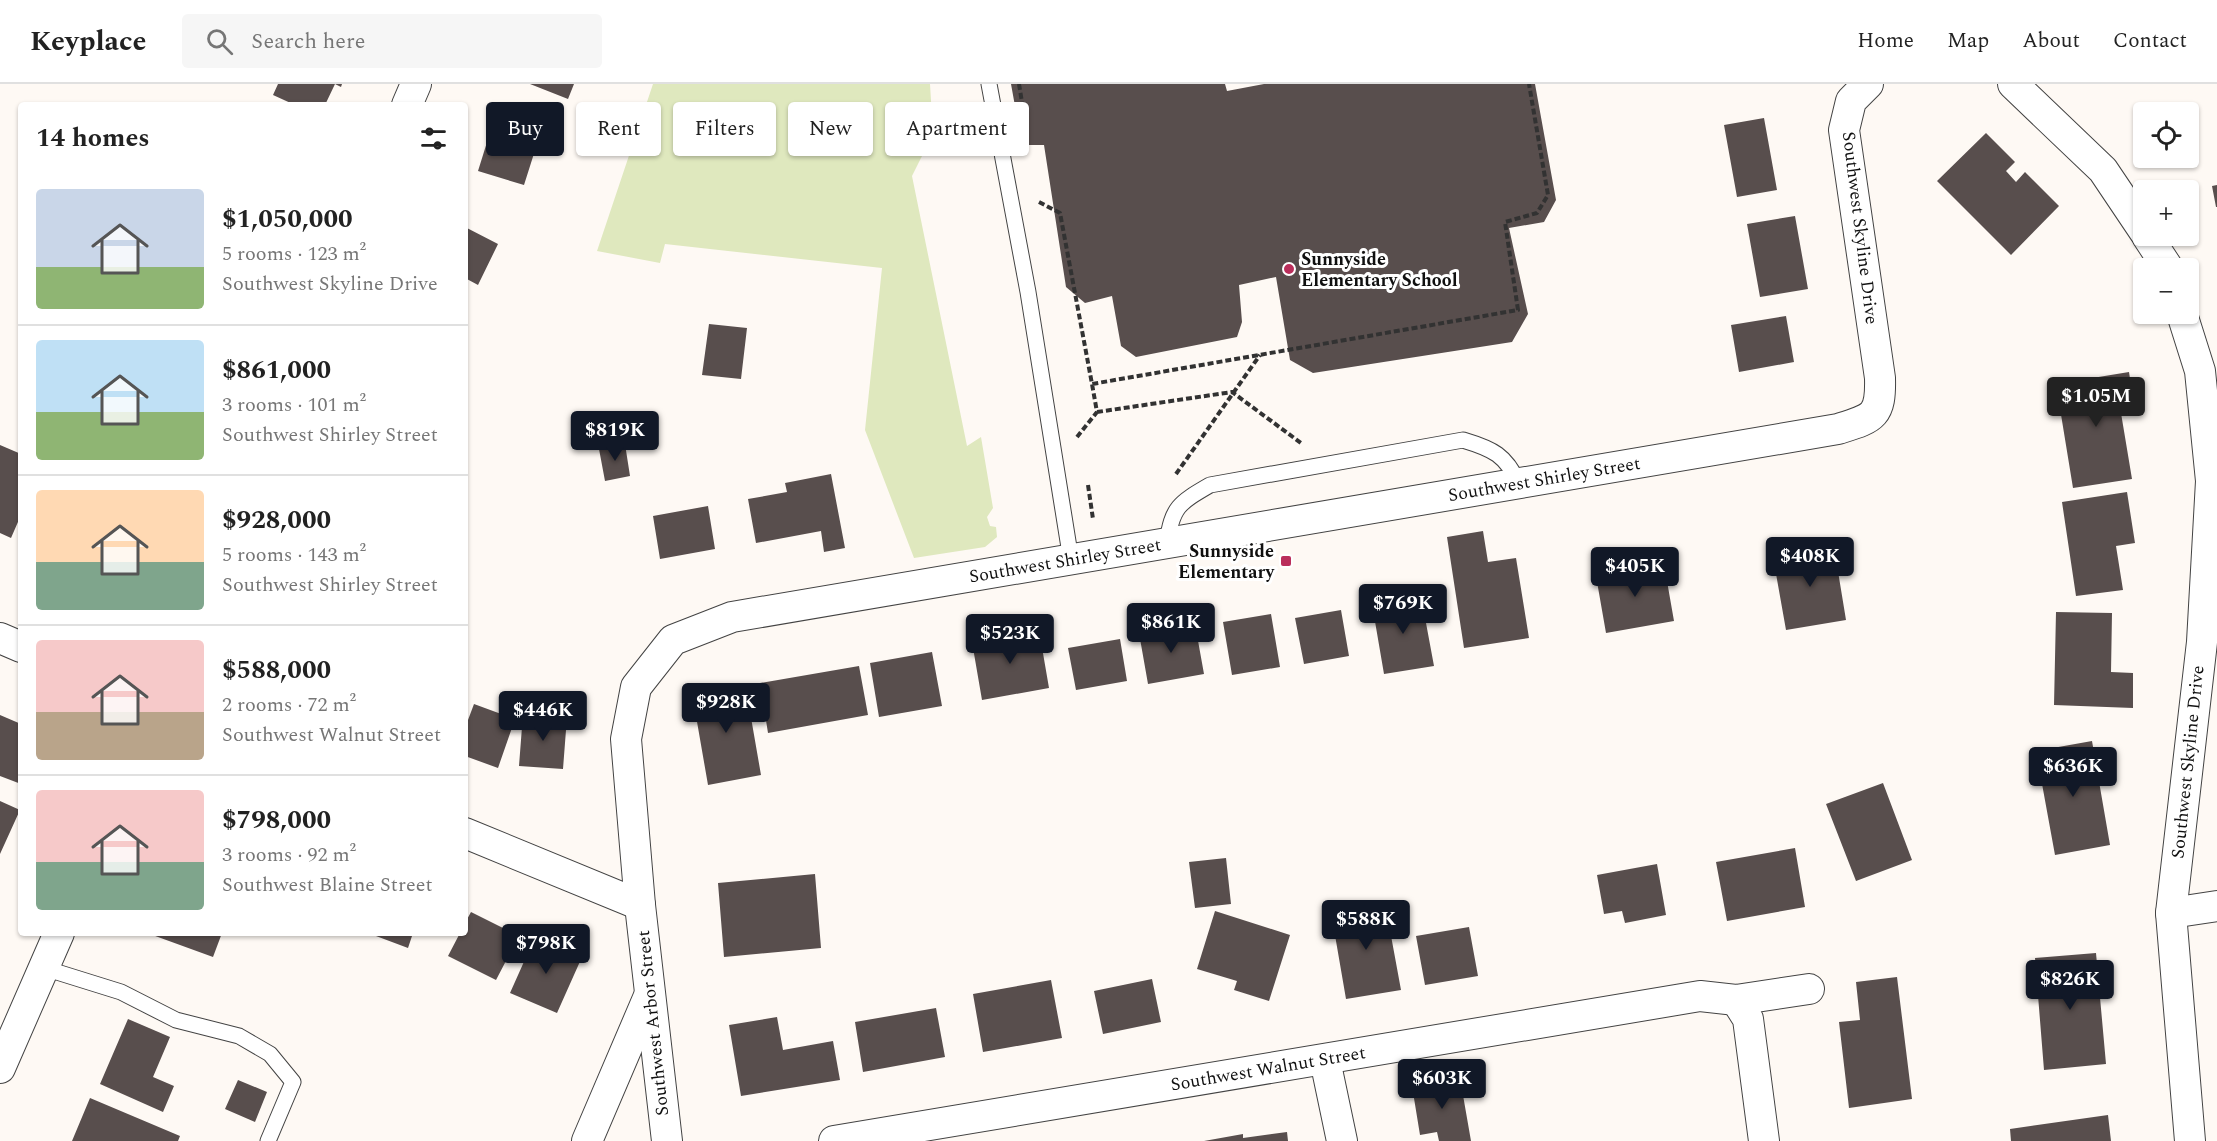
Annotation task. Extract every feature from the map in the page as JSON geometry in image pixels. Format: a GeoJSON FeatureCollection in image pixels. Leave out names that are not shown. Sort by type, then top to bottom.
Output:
{"type":"FeatureCollection","features":[{"type":"Feature","properties":{"kind":"street"},"geometry":{"type":"LineString","coordinates":[[408,102],[416,84]]}},
{"type":"Feature","properties":{"kind":"street","name":"Southwest Skyline Drive"},"geometry":{"type":"LineString","coordinates":[[1868,84],[1851,101],[1844,130],[1880,378]]}},
{"type":"Feature","properties":{"kind":"street"},"geometry":{"type":"LineString","coordinates":[[2013,84],[2103,170],[2133,215]]}},
{"type":"Feature","properties":{"kind":"street","name":"Southwest Skyline Drive"},"geometry":{"type":"LineString","coordinates":[[2185,324],[2200,371],[2211,481],[2202,642],[2171,914],[2190,1141]]}},
{"type":"Feature","properties":{"kind":"street","name":"Southwest Shirley Street"},"geometry":{"type":"LineString","coordinates":[[640,905],[626,739],[636,687],[673,640],[732,617],[1838,429],[1862,421],[1874,414],[1880,402],[1880,378]]}},
{"type":"Feature","properties":{"kind":"street"},"geometry":{"type":"LineString","coordinates":[[0,638],[18,646]]}},
{"type":"Feature","properties":{"kind":"street"},"geometry":{"type":"LineString","coordinates":[[468,834],[640,905]]}},
{"type":"Feature","properties":{"kind":"street","name":"Southwest Arbor Street"},"geometry":{"type":"LineString","coordinates":[[640,905],[667,1141]]}},
{"type":"Feature","properties":{"kind":"street"},"geometry":{"type":"LineString","coordinates":[[2171,914],[2217,906]]}},
{"type":"Feature","properties":{"kind":"street"},"geometry":{"type":"LineString","coordinates":[[0,1068],[58,936]]}},
{"type":"Feature","properties":{"kind":"street","name":"Southwest Walnut Street"},"geometry":{"type":"LineString","coordinates":[[834,1141],[1700,996],[1736,1000],[1809,989]]}},
{"type":"Feature","properties":{"kind":"street"},"geometry":{"type":"LineString","coordinates":[[587,1141],[650,993]]}},
{"type":"Feature","properties":{"kind":"street"},"geometry":{"type":"LineString","coordinates":[[1736,1000],[1748,1019],[1764,1141]]}},
{"type":"Feature","properties":{"kind":"street"},"geometry":{"type":"LineString","coordinates":[[1325,1060],[1342,1141]]}},
{"type":"Feature","properties":{"kind":"lane"},"geometry":{"type":"LineString","coordinates":[[989,84],[1028,292],[1071,560]]}},
{"type":"Feature","properties":{"kind":"lane"},"geometry":{"type":"LineString","coordinates":[[1167,543],[1171,517],[1186,499],[1210,485],[1463,440],[1484,447],[1509,463],[1519,484]]}},
{"type":"Feature","properties":{"kind":"lane"},"geometry":{"type":"LineString","coordinates":[[44,968],[122,992],[176,1020],[239,1036],[270,1054],[293,1082],[268,1141]]}},
{"type":"Feature","properties":{"kind":"path"},"geometry":{"type":"LineString","coordinates":[[1019,84],[1022,102]]}},
{"type":"Feature","properties":{"kind":"path"},"geometry":{"type":"LineString","coordinates":[[1092,384],[1518,310],[1505,222],[1537,213],[1548,195],[1529,84]]}},
{"type":"Feature","properties":{"kind":"path"},"geometry":{"type":"LineString","coordinates":[[1037,194],[1039,204],[1060,213],[1097,412]]}},
{"type":"Feature","properties":{"kind":"path"},"geometry":{"type":"LineString","coordinates":[[1172,480],[1260,354]]}},
{"type":"Feature","properties":{"kind":"path"},"geometry":{"type":"LineString","coordinates":[[1079,449],[1076,438],[1097,412],[1232,392],[1305,446]]}},
{"type":"Feature","properties":{"kind":"path"},"geometry":{"type":"LineString","coordinates":[[1087,483],[1094,525]]}},
{"type":"Feature","properties":{"kind":"green space"},"geometry":{"type":"Polygon","coordinates":[[[653,84],[930,84],[931,102],[885,102],[885,156],[922,156],[912,176],[967,446],[981,437],[993,508],[987,517],[990,526],[996,527],[997,537],[985,547],[914,558],[865,430],[882,268],[665,244],[660,263],[597,251],[629,156],[661,156],[661,102],[647,102],[653,84]]]}},
{"type":"Feature","properties":{"kind":"building"},"geometry":{"type":"Polygon","coordinates":[[[278,84],[335,84],[326,102],[288,102],[273,95],[278,84]]]}},
{"type":"Feature","properties":{"kind":"building"},"geometry":{"type":"Polygon","coordinates":[[[530,84],[574,84],[568,99],[530,84]]]}},
{"type":"Feature","properties":{"kind":"building"},"geometry":{"type":"Polygon","coordinates":[[[1011,84],[1225,84],[1227,91],[1264,84],[1535,84],[1556,200],[1544,222],[1509,228],[1528,314],[1512,342],[1313,373],[1290,360],[1276,277],[1239,285],[1242,322],[1237,337],[1136,357],[1121,346],[1112,296],[1085,303],[1066,287],[1044,145],[1029,145],[1029,102],[1014,102],[1011,84]]]}},
{"type":"Feature","properties":{"kind":"building"},"geometry":{"type":"Polygon","coordinates":[[[1764,118],[1777,190],[1737,197],[1724,125],[1764,118]]]}},
{"type":"Feature","properties":{"kind":"building"},"geometry":{"type":"Polygon","coordinates":[[[1986,133],[2015,162],[2006,171],[2016,182],[2025,172],[2059,206],[2011,255],[1937,181],[1986,133]]]}},
{"type":"Feature","properties":{"kind":"building"},"geometry":{"type":"Polygon","coordinates":[[[486,145],[486,156],[533,156],[524,185],[478,171],[486,145]]]}},
{"type":"Feature","properties":{"kind":"building"},"geometry":{"type":"Polygon","coordinates":[[[2217,185],[2217,207],[2216,207],[2212,186],[2217,185]]]}},
{"type":"Feature","properties":{"kind":"building"},"geometry":{"type":"Polygon","coordinates":[[[1795,216],[1808,289],[1760,297],[1747,224],[1795,216]]]}},
{"type":"Feature","properties":{"kind":"building"},"geometry":{"type":"Polygon","coordinates":[[[468,229],[498,244],[478,285],[468,280],[468,229]]]}},
{"type":"Feature","properties":{"kind":"building"},"geometry":{"type":"Polygon","coordinates":[[[1786,316],[1794,362],[1739,372],[1731,325],[1786,316]]]}},
{"type":"Feature","properties":{"kind":"building"},"geometry":{"type":"Polygon","coordinates":[[[709,324],[747,328],[741,379],[702,375],[709,324]]]}},
{"type":"Feature","properties":{"kind":"building"},"geometry":{"type":"Polygon","coordinates":[[[2129,372],[2134,405],[2120,407],[2132,479],[2073,488],[2056,384],[2129,372]]]}},
{"type":"Feature","properties":{"kind":"building"},"geometry":{"type":"Polygon","coordinates":[[[625,444],[630,476],[605,481],[599,449],[625,444]]]}},
{"type":"Feature","properties":{"kind":"building"},"geometry":{"type":"Polygon","coordinates":[[[0,445],[18,453],[18,522],[11,538],[0,533],[0,445]]]}},
{"type":"Feature","properties":{"kind":"building"},"geometry":{"type":"Polygon","coordinates":[[[831,474],[845,548],[824,552],[821,531],[756,543],[748,499],[787,492],[785,483],[831,474]]]}},
{"type":"Feature","properties":{"kind":"building"},"geometry":{"type":"Polygon","coordinates":[[[2127,492],[2135,543],[2116,546],[2123,590],[2076,596],[2062,502],[2127,492]]]}},
{"type":"Feature","properties":{"kind":"building"},"geometry":{"type":"Polygon","coordinates":[[[708,506],[715,549],[660,559],[653,516],[708,506]]]}},
{"type":"Feature","properties":{"kind":"building"},"geometry":{"type":"Polygon","coordinates":[[[1483,531],[1488,562],[1516,558],[1529,638],[1464,648],[1447,537],[1483,531]]]}},
{"type":"Feature","properties":{"kind":"building"},"geometry":{"type":"Polygon","coordinates":[[[1834,547],[1846,620],[1786,630],[1773,557],[1834,547]]]}},
{"type":"Feature","properties":{"kind":"building"},"geometry":{"type":"Polygon","coordinates":[[[1664,564],[1674,621],[1606,633],[1596,576],[1664,564]]]}},
{"type":"Feature","properties":{"kind":"building"},"geometry":{"type":"Polygon","coordinates":[[[1421,596],[1434,666],[1384,674],[1372,604],[1421,596]]]}},
{"type":"Feature","properties":{"kind":"building"},"geometry":{"type":"Polygon","coordinates":[[[1341,610],[1349,656],[1304,664],[1295,618],[1341,610]]]}},
{"type":"Feature","properties":{"kind":"building"},"geometry":{"type":"Polygon","coordinates":[[[2056,612],[2112,613],[2111,672],[2133,673],[2133,708],[2054,705],[2056,612]]]}},
{"type":"Feature","properties":{"kind":"building"},"geometry":{"type":"Polygon","coordinates":[[[1271,614],[1280,667],[1232,675],[1223,622],[1271,614]]]}},
{"type":"Feature","properties":{"kind":"building"},"geometry":{"type":"Polygon","coordinates":[[[1195,624],[1204,674],[1148,684],[1139,633],[1195,624]]]}},
{"type":"Feature","properties":{"kind":"building"},"geometry":{"type":"Polygon","coordinates":[[[1039,630],[1049,688],[982,700],[972,642],[1039,630]]]}},
{"type":"Feature","properties":{"kind":"building"},"geometry":{"type":"Polygon","coordinates":[[[1120,639],[1127,681],[1076,690],[1068,648],[1120,639]]]}},
{"type":"Feature","properties":{"kind":"building"},"geometry":{"type":"Polygon","coordinates":[[[932,652],[942,706],[879,717],[870,663],[932,652]]]}},
{"type":"Feature","properties":{"kind":"building"},"geometry":{"type":"Polygon","coordinates":[[[859,666],[868,715],[768,733],[760,683],[859,666]]]}},
{"type":"Feature","properties":{"kind":"building"},"geometry":{"type":"Polygon","coordinates":[[[745,683],[761,775],[708,785],[692,693],[745,683]]]}},
{"type":"Feature","properties":{"kind":"building"},"geometry":{"type":"Polygon","coordinates":[[[474,704],[515,719],[498,768],[468,757],[468,720],[474,704]]]}},
{"type":"Feature","properties":{"kind":"building"},"geometry":{"type":"Polygon","coordinates":[[[523,714],[567,717],[563,769],[519,766],[523,714]]]}},
{"type":"Feature","properties":{"kind":"building"},"geometry":{"type":"Polygon","coordinates":[[[0,715],[18,723],[18,783],[0,776],[0,715]]]}},
{"type":"Feature","properties":{"kind":"building"},"geometry":{"type":"Polygon","coordinates":[[[2092,741],[2110,845],[2055,855],[2036,751],[2092,741]]]}},
{"type":"Feature","properties":{"kind":"building"},"geometry":{"type":"Polygon","coordinates":[[[1883,783],[1912,860],[1856,881],[1826,804],[1883,783]]]}},
{"type":"Feature","properties":{"kind":"building"},"geometry":{"type":"Polygon","coordinates":[[[0,801],[18,809],[18,814],[0,854],[0,801]]]}},
{"type":"Feature","properties":{"kind":"building"},"geometry":{"type":"Polygon","coordinates":[[[1795,848],[1805,907],[1727,921],[1716,862],[1795,848]]]}},
{"type":"Feature","properties":{"kind":"building"},"geometry":{"type":"Polygon","coordinates":[[[1226,858],[1231,904],[1195,908],[1189,862],[1226,858]]]}},
{"type":"Feature","properties":{"kind":"building"},"geometry":{"type":"Polygon","coordinates":[[[1657,864],[1666,915],[1625,923],[1622,911],[1604,914],[1597,875],[1657,864]]]}},
{"type":"Feature","properties":{"kind":"building"},"geometry":{"type":"Polygon","coordinates":[[[815,874],[821,948],[724,957],[718,883],[815,874]]]}},
{"type":"Feature","properties":{"kind":"building"},"geometry":{"type":"Polygon","coordinates":[[[1385,903],[1401,990],[1346,999],[1331,912],[1385,903]]]}},
{"type":"Feature","properties":{"kind":"building"},"geometry":{"type":"Polygon","coordinates":[[[1215,911],[1290,935],[1269,1001],[1234,990],[1237,981],[1197,969],[1215,911]]]}},
{"type":"Feature","properties":{"kind":"building"},"geometry":{"type":"Polygon","coordinates":[[[471,912],[519,936],[496,980],[448,956],[458,936],[468,936],[468,918],[471,912]]]}},
{"type":"Feature","properties":{"kind":"building"},"geometry":{"type":"Polygon","coordinates":[[[1469,927],[1478,976],[1425,985],[1416,936],[1469,927]]]}},
{"type":"Feature","properties":{"kind":"building"},"geometry":{"type":"Polygon","coordinates":[[[155,936],[221,936],[213,957],[155,936]]]}},
{"type":"Feature","properties":{"kind":"building"},"geometry":{"type":"Polygon","coordinates":[[[376,936],[412,936],[408,948],[376,936]]]}},
{"type":"Feature","properties":{"kind":"building"},"geometry":{"type":"Polygon","coordinates":[[[535,937],[582,957],[557,1013],[510,993],[535,937]]]}},
{"type":"Feature","properties":{"kind":"building"},"geometry":{"type":"Polygon","coordinates":[[[2096,953],[2106,1064],[2044,1070],[2035,958],[2096,953]]]}},
{"type":"Feature","properties":{"kind":"building"},"geometry":{"type":"Polygon","coordinates":[[[1897,977],[1912,1099],[1849,1108],[1839,1022],[1860,1020],[1856,982],[1897,977]]]}},
{"type":"Feature","properties":{"kind":"building"},"geometry":{"type":"Polygon","coordinates":[[[1152,979],[1161,1022],[1103,1034],[1094,991],[1152,979]]]}},
{"type":"Feature","properties":{"kind":"building"},"geometry":{"type":"Polygon","coordinates":[[[1051,980],[1062,1038],[983,1052],[973,994],[1051,980]]]}},
{"type":"Feature","properties":{"kind":"building"},"geometry":{"type":"Polygon","coordinates":[[[936,1008],[945,1057],[863,1072],[855,1022],[936,1008]]]}},
{"type":"Feature","properties":{"kind":"building"},"geometry":{"type":"Polygon","coordinates":[[[777,1017],[783,1050],[833,1041],[840,1080],[741,1096],[729,1025],[777,1017]]]}},
{"type":"Feature","properties":{"kind":"building"},"geometry":{"type":"Polygon","coordinates":[[[128,1019],[170,1037],[153,1077],[174,1086],[163,1112],[100,1084],[128,1019]]]}},
{"type":"Feature","properties":{"kind":"building"},"geometry":{"type":"Polygon","coordinates":[[[1460,1078],[1471,1141],[1439,1141],[1437,1132],[1420,1135],[1412,1086],[1460,1078]]]}},
{"type":"Feature","properties":{"kind":"building"},"geometry":{"type":"Polygon","coordinates":[[[238,1080],[267,1092],[255,1122],[225,1109],[238,1080]]]}},
{"type":"Feature","properties":{"kind":"building"},"geometry":{"type":"Polygon","coordinates":[[[90,1098],[180,1136],[178,1141],[72,1141],[90,1098]]]}},
{"type":"Feature","properties":{"kind":"building"},"geometry":{"type":"Polygon","coordinates":[[[2108,1115],[2111,1141],[2011,1141],[2010,1129],[2108,1115]]]}},
{"type":"Feature","properties":{"kind":"building"},"geometry":{"type":"Polygon","coordinates":[[[1287,1132],[1288,1141],[1204,1141],[1243,1134],[1243,1138],[1287,1132]]]}},
{"type":"Feature","properties":{"kind":"place","name":"Sunnyside Elementary School"},"geometry":{"type":"Point","coordinates":[1289,269]}},
{"type":"Feature","properties":{"kind":"place","name":"Sunnyside Elementary"},"geometry":{"type":"Point","coordinates":[1286,561]}}]}
